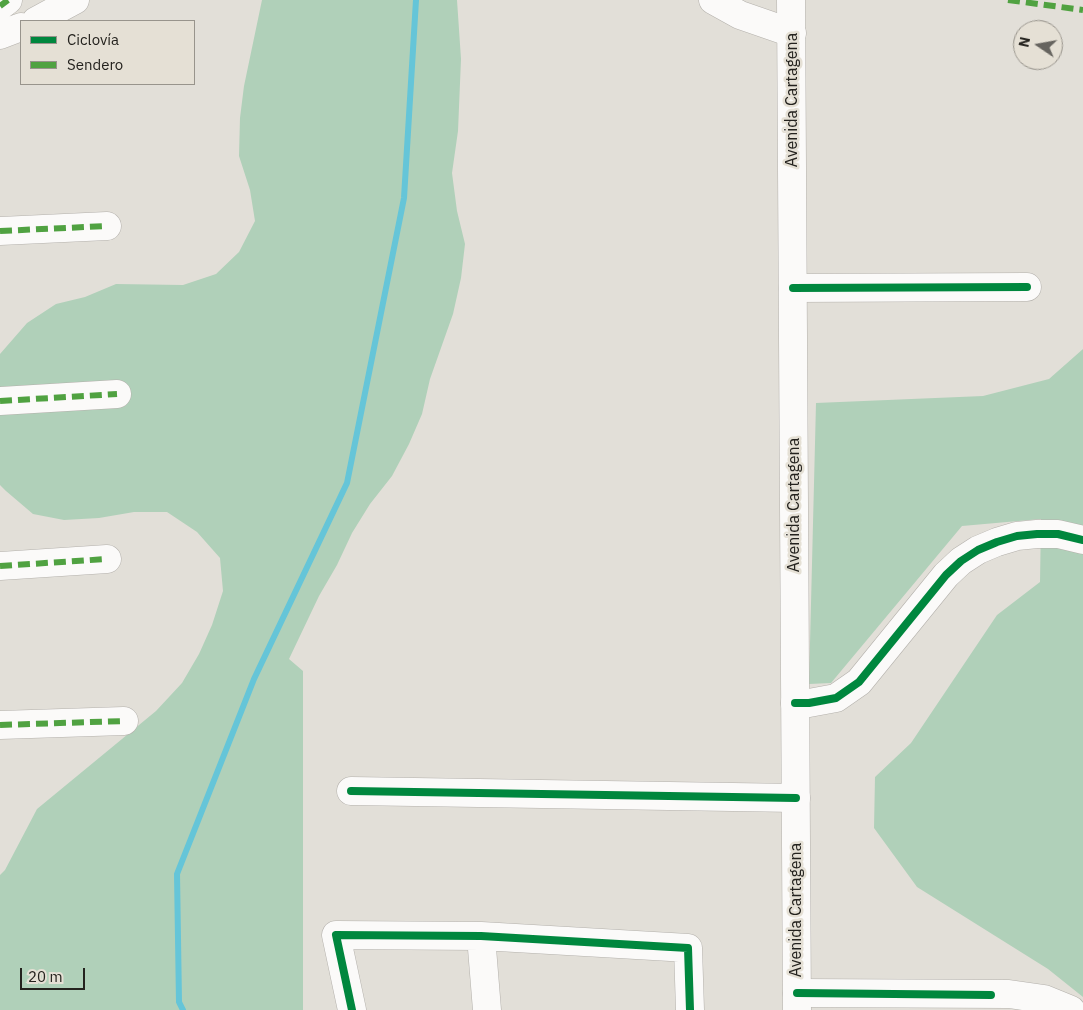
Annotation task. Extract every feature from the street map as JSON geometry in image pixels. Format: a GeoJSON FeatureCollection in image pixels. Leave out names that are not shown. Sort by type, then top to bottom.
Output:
{"type":"FeatureCollection","features":[{"type":"Feature","properties":{"kind":"street"},"geometry":{"type":"LineString","coordinates":[[0,6],[8,0]]}},
{"type":"Feature","properties":{"kind":"street"},"geometry":{"type":"LineString","coordinates":[[38,20],[75,0]]}},
{"type":"Feature","properties":{"kind":"street"},"geometry":{"type":"LineString","coordinates":[[713,0],[740,15],[792,33]]}},
{"type":"Feature","properties":{"kind":"street","name":"Avenida Cartagena"},"geometry":{"type":"LineString","coordinates":[[791,0],[797,1002]]}},
{"type":"Feature","properties":{"kind":"street"},"geometry":{"type":"LineString","coordinates":[[0,35],[20,28]]}},
{"type":"Feature","properties":{"kind":"street"},"geometry":{"type":"LineString","coordinates":[[0,231],[107,226]]}},
{"type":"Feature","properties":{"kind":"street"},"geometry":{"type":"LineString","coordinates":[[793,288],[1027,287]]}},
{"type":"Feature","properties":{"kind":"street"},"geometry":{"type":"LineString","coordinates":[[0,402],[117,394]]}},
{"type":"Feature","properties":{"kind":"street"},"geometry":{"type":"LineString","coordinates":[[795,703],[809,704],[836,698],[859,682],[946,575],[961,561],[978,550],[1016,536],[1037,534],[1058,534],[1083,540]]}},
{"type":"Feature","properties":{"kind":"street"},"geometry":{"type":"LineString","coordinates":[[0,566],[107,559]]}},
{"type":"Feature","properties":{"kind":"street"},"geometry":{"type":"LineString","coordinates":[[0,725],[124,721]]}},
{"type":"Feature","properties":{"kind":"street"},"geometry":{"type":"LineString","coordinates":[[351,792],[796,798]]}},
{"type":"Feature","properties":{"kind":"street"},"geometry":{"type":"LineString","coordinates":[[352,1010],[336,935],[481,936],[688,948],[690,1010]]}},
{"type":"Feature","properties":{"kind":"street"},"geometry":{"type":"LineString","coordinates":[[481,936],[487,1010]]}},
{"type":"Feature","properties":{"kind":"street"},"geometry":{"type":"LineString","coordinates":[[797,1002],[1027,995],[1071,1010]]}},
{"type":"Feature","properties":{"kind":"green space"},"geometry":{"type":"Polygon","coordinates":[[[262,0],[457,0],[461,59],[458,131],[452,173],[457,211],[465,244],[461,278],[453,314],[430,379],[422,414],[409,444],[392,476],[370,504],[352,533],[289,659],[303,671],[303,1010],[0,1010],[0,875],[5,870],[37,809],[156,711],[182,683],[199,654],[212,625],[223,591],[220,558],[197,532],[167,512],[134,512],[99,518],[64,520],[33,514],[0,485],[0,354],[27,323],[56,304],[85,297],[116,284],[183,285],[216,274],[239,252],[255,221],[250,190],[239,156],[240,118],[244,86],[262,0]]]}},
{"type":"Feature","properties":{"kind":"green space"},"geometry":{"type":"Polygon","coordinates":[[[1083,349],[1083,997],[1048,969],[917,887],[874,828],[875,777],[911,743],[997,615],[1040,582],[1041,519],[962,526],[831,683],[809,684],[816,403],[983,396],[1049,379],[1083,349]]]}},
{"type":"Feature","properties":{"kind":"waterway"},"geometry":{"type":"LineString","coordinates":[[183,1010],[179,1002],[177,874],[254,679],[347,483],[404,198],[416,0]]}},
{"type":"Feature","properties":{"kind":"marked path"},"geometry":{"type":"LineString","coordinates":[[0,6],[8,0]]}},
{"type":"Feature","properties":{"kind":"marked path"},"geometry":{"type":"LineString","coordinates":[[1008,0],[1083,10]]}},
{"type":"Feature","properties":{"kind":"marked path"},"geometry":{"type":"LineString","coordinates":[[0,231],[107,226]]}},
{"type":"Feature","properties":{"kind":"marked path"},"geometry":{"type":"LineString","coordinates":[[0,401],[117,394]]}},
{"type":"Feature","properties":{"kind":"marked path"},"geometry":{"type":"LineString","coordinates":[[0,566],[107,559]]}},
{"type":"Feature","properties":{"kind":"marked path"},"geometry":{"type":"LineString","coordinates":[[0,725],[124,721]]}},
{"type":"Feature","properties":{"kind":"cycle path"},"geometry":{"type":"LineString","coordinates":[[793,288],[1027,287]]}},
{"type":"Feature","properties":{"kind":"cycle path"},"geometry":{"type":"LineString","coordinates":[[795,703],[809,703],[836,698],[859,682],[946,575],[961,561],[978,550],[1017,536],[1037,534],[1058,534],[1083,540]]}},
{"type":"Feature","properties":{"kind":"cycle path"},"geometry":{"type":"LineString","coordinates":[[351,791],[796,798]]}},
{"type":"Feature","properties":{"kind":"cycle path"},"geometry":{"type":"LineString","coordinates":[[352,1010],[336,935],[481,936],[688,948],[690,1010]]}},
{"type":"Feature","properties":{"kind":"cycle path"},"geometry":{"type":"LineString","coordinates":[[797,993],[991,995]]}}]}
